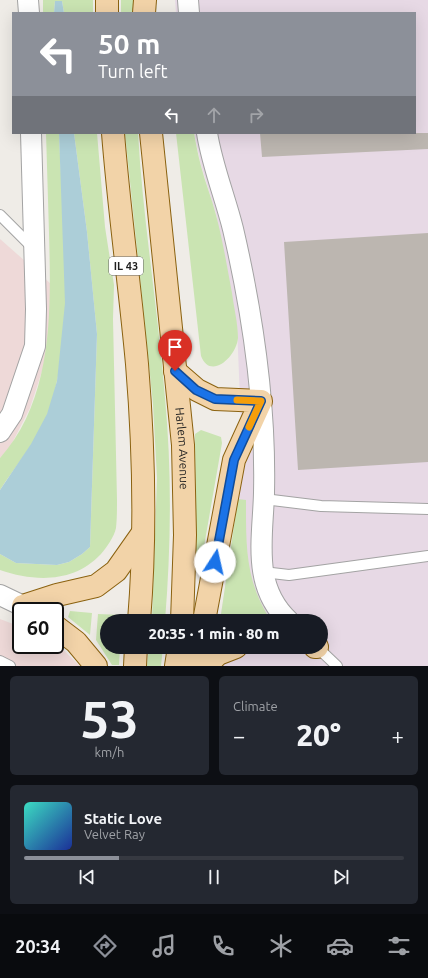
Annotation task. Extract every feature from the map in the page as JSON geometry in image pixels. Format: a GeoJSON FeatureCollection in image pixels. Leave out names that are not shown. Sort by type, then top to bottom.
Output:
{"type":"FeatureCollection","features":[{"type":"Feature","properties":{"kind":"main road"},"geometry":{"type":"LineString","coordinates":[[107,0],[107,12]]}},
{"type":"Feature","properties":{"kind":"main road"},"geometry":{"type":"LineString","coordinates":[[144,12],[145,0]]}},
{"type":"Feature","properties":{"kind":"main road","name":"IL 43"},"geometry":{"type":"LineString","coordinates":[[113,134],[137,364],[142,452],[142,534],[139,614]]}},
{"type":"Feature","properties":{"kind":"main road","name":"Harlem Avenue"},"geometry":{"type":"LineString","coordinates":[[151,134],[183,453],[185,535],[182,614]]}},
{"type":"Feature","properties":{"kind":"main road"},"geometry":{"type":"LineString","coordinates":[[175,371],[196,390],[215,399],[261,401],[234,460],[205,614]]}},
{"type":"Feature","properties":{"kind":"main road"},"geometry":{"type":"LineString","coordinates":[[40,602],[56,595],[96,586],[116,570],[142,534]]}},
{"type":"Feature","properties":{"kind":"main road"},"geometry":{"type":"LineString","coordinates":[[64,633],[76,642],[96,666]]}},
{"type":"Feature","properties":{"kind":"main road"},"geometry":{"type":"LineString","coordinates":[[135,666],[136,654]]}},
{"type":"Feature","properties":{"kind":"main road"},"geometry":{"type":"LineString","coordinates":[[176,666],[177,654]]}},
{"type":"Feature","properties":{"kind":"main road"},"geometry":{"type":"LineString","coordinates":[[196,666],[198,654]]}},
{"type":"Feature","properties":{"kind":"main road"},"geometry":{"type":"LineString","coordinates":[[206,666],[218,654]]}},
{"type":"Feature","properties":{"kind":"street"},"geometry":{"type":"LineString","coordinates":[[28,0],[29,12]]}},
{"type":"Feature","properties":{"kind":"street"},"geometry":{"type":"LineString","coordinates":[[188,0],[189,12]]}},
{"type":"Feature","properties":{"kind":"street"},"geometry":{"type":"LineString","coordinates":[[0,432],[12,414],[35,346],[36,309],[33,248],[31,134]]}},
{"type":"Feature","properties":{"kind":"street"},"geometry":{"type":"LineString","coordinates":[[207,134],[241,268],[254,341],[261,401],[264,499],[260,548],[263,572],[275,604],[283,614]]}},
{"type":"Feature","properties":{"kind":"street"},"geometry":{"type":"LineString","coordinates":[[0,595],[15,602]]}},
{"type":"Feature","properties":{"kind":"lane"},"geometry":{"type":"LineString","coordinates":[[0,215],[33,248]]}},
{"type":"Feature","properties":{"kind":"lane"},"geometry":{"type":"LineString","coordinates":[[264,499],[321,506],[428,509]]}},
{"type":"Feature","properties":{"kind":"lane"},"geometry":{"type":"LineString","coordinates":[[263,572],[289,575],[428,556]]}},
{"type":"Feature","properties":{"kind":"lane"},"geometry":{"type":"LineString","coordinates":[[324,654],[337,666]]}},
{"type":"Feature","properties":{"kind":"lane"},"geometry":{"type":"LineString","coordinates":[[0,661],[10,666]]}},
{"type":"Feature","properties":{"kind":"shaded area"},"geometry":{"type":"Polygon","coordinates":[[[175,0],[428,0],[428,666],[210,666],[213,654],[328,654],[328,614],[221,614],[243,470],[237,327],[216,214],[201,165],[194,134],[416,134],[416,12],[176,12],[175,0]]]}},
{"type":"Feature","properties":{"kind":"shaded area"},"geometry":{"type":"Polygon","coordinates":[[[0,239],[51,284],[50,320],[44,365],[30,408],[10,447],[0,458],[0,239]]]}},
{"type":"Feature","properties":{"kind":"shaded area"},"geometry":{"type":"Polygon","coordinates":[[[0,619],[12,624],[12,654],[64,654],[64,651],[80,666],[0,666],[0,619]]]}},
{"type":"Feature","properties":{"kind":"green space"},"geometry":{"type":"Polygon","coordinates":[[[43,0],[93,0],[93,12],[64,12],[62,1],[55,1],[54,12],[43,12],[43,0]]]}},
{"type":"Feature","properties":{"kind":"green space"},"geometry":{"type":"Polygon","coordinates":[[[121,0],[134,0],[134,12],[121,12],[121,0]]]}},
{"type":"Feature","properties":{"kind":"green space"},"geometry":{"type":"Polygon","coordinates":[[[46,134],[59,134],[66,275],[65,312],[57,381],[48,413],[39,433],[0,490],[0,458],[18,434],[31,408],[40,380],[46,351],[50,291],[46,134]]]}},
{"type":"Feature","properties":{"kind":"green space"},"geometry":{"type":"Polygon","coordinates":[[[74,134],[97,134],[105,227],[114,285],[113,319],[117,500],[116,528],[110,542],[101,554],[90,564],[66,575],[40,578],[27,577],[0,570],[0,554],[16,563],[57,565],[69,562],[90,547],[97,334],[87,232],[74,134]]]}},
{"type":"Feature","properties":{"kind":"green space"},"geometry":{"type":"Polygon","coordinates":[[[125,134],[138,134],[143,199],[159,331],[165,398],[170,482],[169,565],[166,614],[152,614],[157,478],[153,404],[125,134]]]}},
{"type":"Feature","properties":{"kind":"green space"},"geometry":{"type":"Polygon","coordinates":[[[176,134],[194,134],[204,178],[214,209],[225,254],[237,322],[238,338],[233,353],[228,359],[222,364],[210,366],[205,363],[201,356],[176,134]]]}},
{"type":"Feature","properties":{"kind":"green space"},"geometry":{"type":"Polygon","coordinates":[[[201,430],[221,437],[222,443],[202,558],[196,557],[195,434],[201,430]]]}},
{"type":"Feature","properties":{"kind":"green space"},"geometry":{"type":"Polygon","coordinates":[[[238,499],[246,500],[248,560],[255,588],[260,602],[267,614],[221,614],[238,499]]]}},
{"type":"Feature","properties":{"kind":"green space"},"geometry":{"type":"Polygon","coordinates":[[[70,611],[92,613],[90,635],[68,617],[70,611]]]}},
{"type":"Feature","properties":{"kind":"green space"},"geometry":{"type":"Polygon","coordinates":[[[98,614],[100,614],[100,646],[96,640],[98,614]]]}},
{"type":"Feature","properties":{"kind":"green space"},"geometry":{"type":"Polygon","coordinates":[[[105,654],[120,654],[119,665],[112,665],[105,654]]]}},
{"type":"Feature","properties":{"kind":"green space"},"geometry":{"type":"Polygon","coordinates":[[[148,654],[162,654],[161,666],[147,666],[148,654]]]}},
{"type":"Feature","properties":{"kind":"water"},"geometry":{"type":"Polygon","coordinates":[[[55,1],[62,1],[64,12],[54,12],[55,1]]]}},
{"type":"Feature","properties":{"kind":"water"},"geometry":{"type":"Polygon","coordinates":[[[59,134],[74,134],[87,232],[97,334],[90,547],[69,562],[57,565],[16,563],[0,554],[0,490],[31,444],[47,414],[57,381],[65,303],[59,134]]]}},
{"type":"Feature","properties":{"kind":"building"},"geometry":{"type":"Polygon","coordinates":[[[428,133],[428,149],[262,157],[260,134],[428,133]]]}},
{"type":"Feature","properties":{"kind":"building"},"geometry":{"type":"Polygon","coordinates":[[[428,233],[428,462],[298,470],[284,242],[428,233]]]}},
{"type":"Feature","properties":{"kind":"slow traffic"},"geometry":{"type":"LineString","coordinates":[[237,400],[261,401],[249,427]]}},
{"type":"Feature","properties":{"kind":"route"},"geometry":{"type":"LineString","coordinates":[[175,371],[196,390],[215,399],[261,401],[234,460],[215,562]]}}]}
